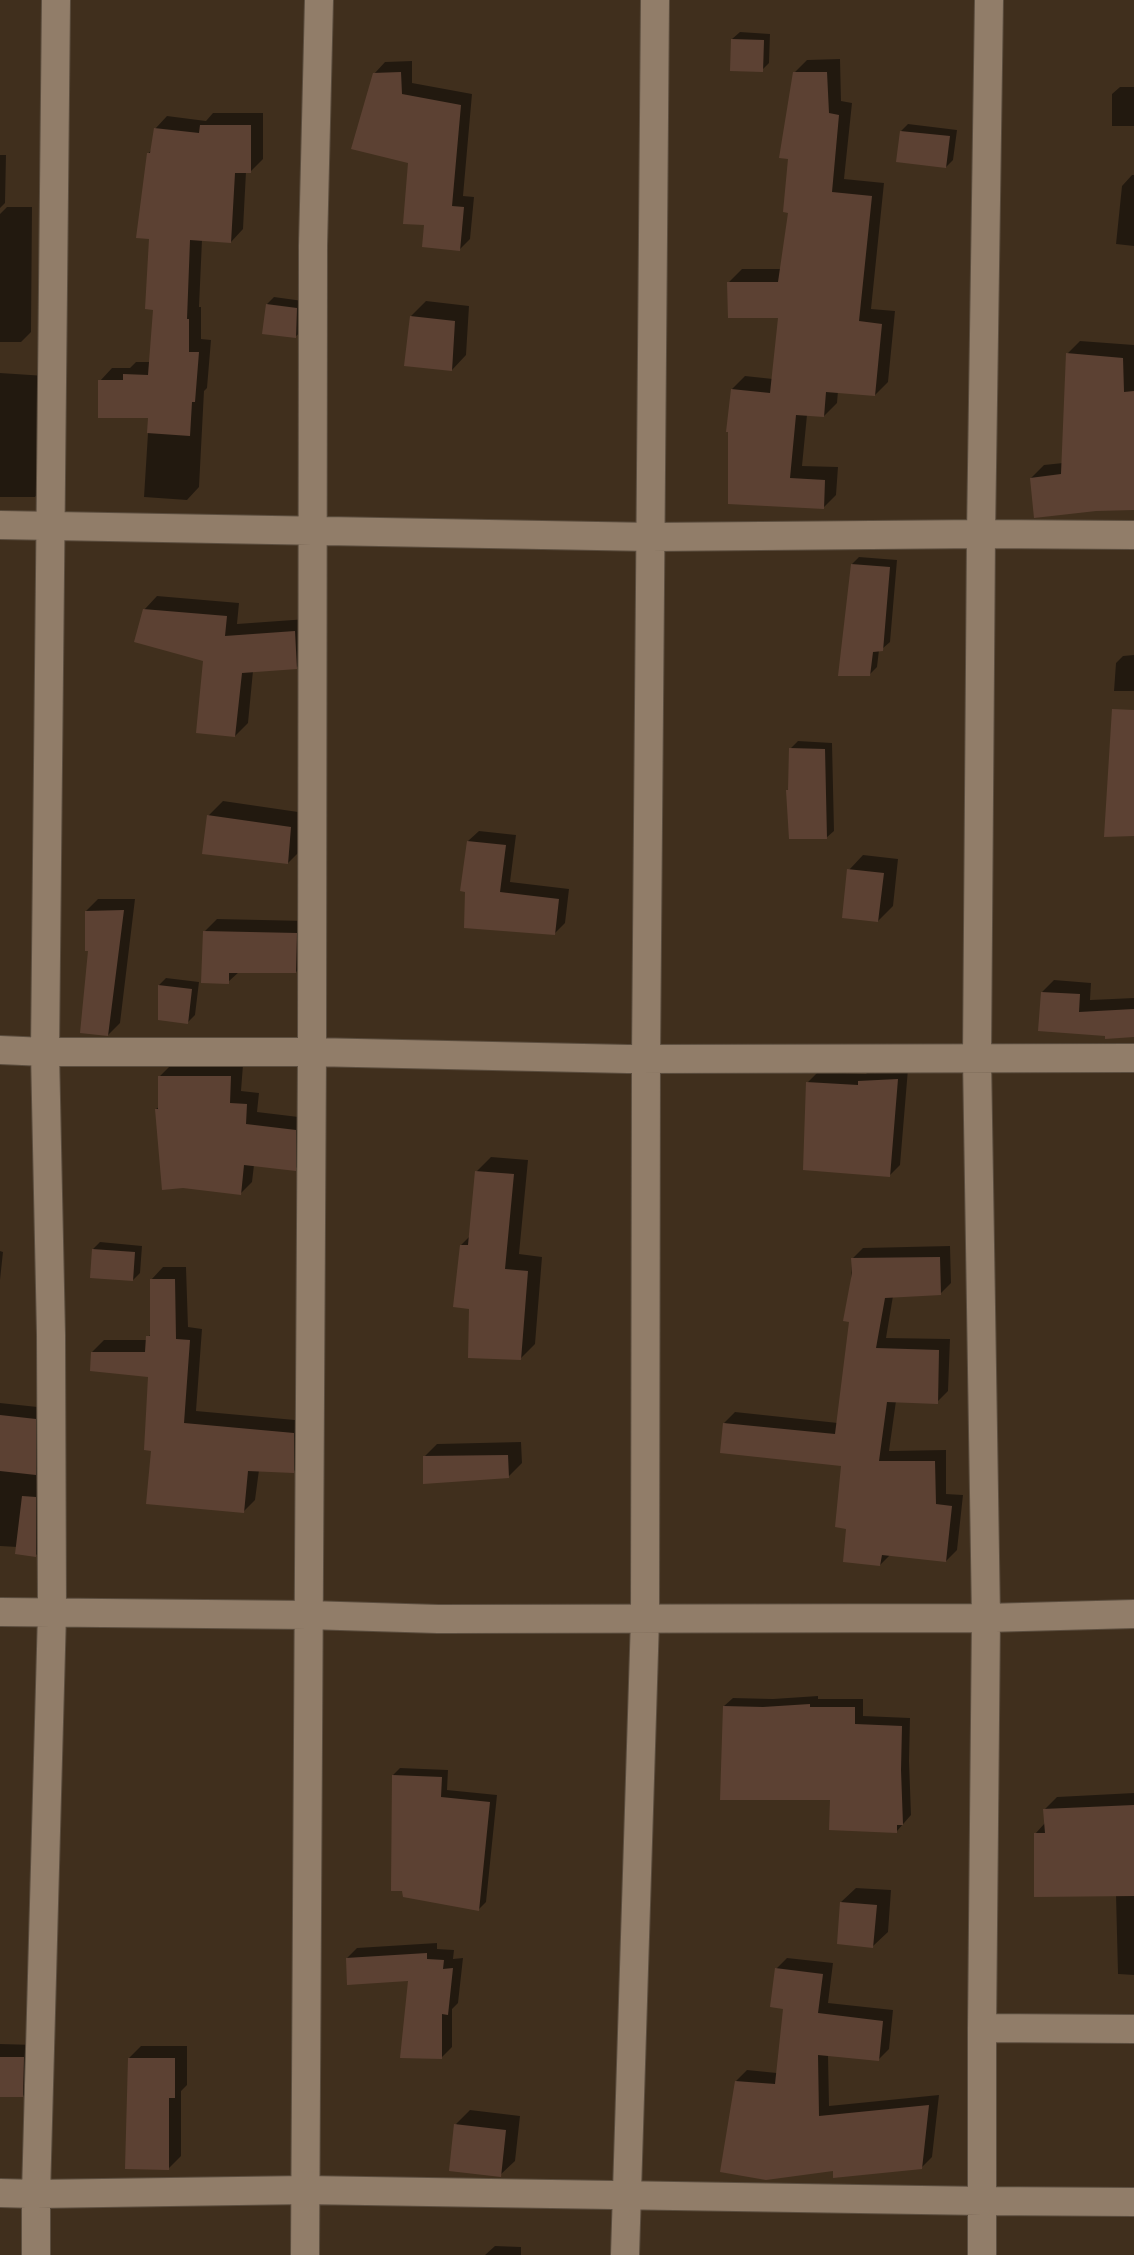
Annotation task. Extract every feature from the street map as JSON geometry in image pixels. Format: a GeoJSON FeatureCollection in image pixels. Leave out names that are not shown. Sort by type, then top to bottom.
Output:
{"type":"FeatureCollection","features":[{"type":"Feature","properties":{"kind":"street"},"geometry":{"type":"LineString","coordinates":[[36,2255],[36,2194],[52,1613],[51,1335],[45,1052],[56,0]]}},
{"type":"Feature","properties":{"kind":"street"},"geometry":{"type":"LineString","coordinates":[[305,2255],[312,1052],[313,246],[319,0]]}},
{"type":"Feature","properties":{"kind":"street"},"geometry":{"type":"LineString","coordinates":[[625,2255],[625,2195],[645,1619],[646,1058],[655,0]]}},
{"type":"Feature","properties":{"kind":"street"},"geometry":{"type":"LineString","coordinates":[[982,2255],[986,1618],[978,1058],[981,534],[989,0]]}},
{"type":"Feature","properties":{"kind":"street"},"geometry":{"type":"LineString","coordinates":[[0,525],[51,528],[650,537],[981,534],[1134,535]]}},
{"type":"Feature","properties":{"kind":"street"},"geometry":{"type":"LineString","coordinates":[[0,1050],[45,1052],[312,1052],[646,1058],[1134,1058]]}},
{"type":"Feature","properties":{"kind":"street"},"geometry":{"type":"LineString","coordinates":[[0,1612],[308,1615],[438,1619],[986,1618],[1134,1614]]}},
{"type":"Feature","properties":{"kind":"street"},"geometry":{"type":"LineString","coordinates":[[982,2028],[1134,2029]]}},
{"type":"Feature","properties":{"kind":"street"},"geometry":{"type":"LineString","coordinates":[[0,2193],[305,2190],[1134,2202]]}},
{"type":"Feature","properties":{"kind":"building"},"geometry":{"type":"Polygon","coordinates":[[[731,39],[764,40],[763,72],[730,71],[731,39]]]}},
{"type":"Feature","properties":{"kind":"building"},"geometry":{"type":"Polygon","coordinates":[[[401,72],[402,94],[461,105],[452,206],[464,207],[460,251],[422,247],[424,225],[403,224],[408,163],[351,149],[373,73],[401,72]]]}},
{"type":"Feature","properties":{"kind":"building"},"geometry":{"type":"Polygon","coordinates":[[[793,72],[827,72],[829,113],[839,115],[832,192],[872,196],[859,321],[882,324],[875,396],[826,392],[824,417],[796,415],[790,478],[825,480],[824,509],[728,504],[728,432],[726,432],[731,389],[770,393],[778,318],[728,318],[727,282],[778,282],[788,213],[783,212],[788,159],[779,158],[793,72]]]}},
{"type":"Feature","properties":{"kind":"building"},"geometry":{"type":"Polygon","coordinates":[[[200,125],[251,125],[251,173],[235,173],[231,243],[190,240],[187,319],[189,319],[189,352],[199,352],[195,402],[192,402],[190,436],[147,433],[148,418],[98,418],[98,380],[123,380],[123,374],[148,375],[153,310],[145,309],[149,239],[136,238],[147,153],[150,153],[154,128],[199,133],[200,125]]]}},
{"type":"Feature","properties":{"kind":"building"},"geometry":{"type":"Polygon","coordinates":[[[900,131],[950,136],[946,168],[896,162],[900,131]]]}},
{"type":"Feature","properties":{"kind":"building"},"geometry":{"type":"Polygon","coordinates":[[[266,304],[297,308],[296,338],[262,334],[266,304]]]}},
{"type":"Feature","properties":{"kind":"building"},"geometry":{"type":"Polygon","coordinates":[[[410,316],[455,321],[452,371],[404,366],[410,316]]]}},
{"type":"Feature","properties":{"kind":"building"},"geometry":{"type":"Polygon","coordinates":[[[1066,353],[1123,358],[1124,392],[1134,391],[1134,510],[1096,511],[1034,518],[1030,478],[1061,474],[1066,353]]]}},
{"type":"Feature","properties":{"kind":"building"},"geometry":{"type":"Polygon","coordinates":[[[851,564],[890,567],[883,651],[873,652],[870,676],[838,676],[851,564]]]}},
{"type":"Feature","properties":{"kind":"building"},"geometry":{"type":"Polygon","coordinates":[[[143,609],[227,616],[225,636],[295,631],[297,669],[242,673],[235,737],[196,733],[203,661],[134,642],[143,609]]]}},
{"type":"Feature","properties":{"kind":"building"},"geometry":{"type":"Polygon","coordinates":[[[1112,709],[1134,710],[1134,836],[1104,837],[1112,709]]]}},
{"type":"Feature","properties":{"kind":"building"},"geometry":{"type":"Polygon","coordinates":[[[789,748],[825,749],[827,839],[789,839],[786,790],[788,790],[789,748]]]}},
{"type":"Feature","properties":{"kind":"building"},"geometry":{"type":"Polygon","coordinates":[[[207,815],[291,827],[288,864],[202,854],[207,815]]]}},
{"type":"Feature","properties":{"kind":"building"},"geometry":{"type":"Polygon","coordinates":[[[467,841],[506,845],[500,892],[559,899],[555,935],[464,928],[465,892],[460,891],[467,841]]]}},
{"type":"Feature","properties":{"kind":"building"},"geometry":{"type":"Polygon","coordinates":[[[847,869],[884,873],[878,922],[842,918],[847,869]]]}},
{"type":"Feature","properties":{"kind":"building"},"geometry":{"type":"Polygon","coordinates":[[[124,910],[108,1036],[80,1033],[88,951],[85,951],[85,911],[124,910]]]}},
{"type":"Feature","properties":{"kind":"building"},"geometry":{"type":"Polygon","coordinates":[[[203,931],[297,933],[296,973],[229,973],[229,984],[201,983],[203,931]]]}},
{"type":"Feature","properties":{"kind":"building"},"geometry":{"type":"Polygon","coordinates":[[[158,985],[192,989],[188,1024],[158,1020],[158,985]]]}},
{"type":"Feature","properties":{"kind":"building"},"geometry":{"type":"Polygon","coordinates":[[[1041,992],[1080,994],[1079,1012],[1134,1009],[1134,1037],[1105,1039],[1105,1036],[1038,1031],[1041,992]]]}},
{"type":"Feature","properties":{"kind":"building"},"geometry":{"type":"Polygon","coordinates":[[[158,1076],[231,1076],[230,1103],[247,1104],[246,1124],[296,1130],[296,1171],[244,1165],[241,1195],[183,1188],[162,1190],[155,1109],[158,1109],[158,1076]]]}},
{"type":"Feature","properties":{"kind":"building"},"geometry":{"type":"Polygon","coordinates":[[[898,1079],[890,1177],[803,1170],[806,1082],[858,1085],[858,1081],[898,1079]]]}},
{"type":"Feature","properties":{"kind":"building"},"geometry":{"type":"Polygon","coordinates":[[[475,1171],[514,1174],[505,1269],[528,1271],[521,1360],[468,1358],[469,1309],[453,1307],[460,1245],[468,1245],[475,1171]]]}},
{"type":"Feature","properties":{"kind":"building"},"geometry":{"type":"Polygon","coordinates":[[[92,1249],[135,1252],[133,1281],[90,1278],[92,1249]]]}},
{"type":"Feature","properties":{"kind":"building"},"geometry":{"type":"Polygon","coordinates":[[[940,1257],[941,1295],[885,1298],[876,1348],[939,1350],[938,1404],[887,1402],[879,1461],[935,1461],[936,1504],[952,1506],[946,1562],[882,1555],[880,1566],[843,1562],[846,1529],[835,1527],[841,1466],[720,1453],[723,1423],[835,1434],[849,1322],[843,1321],[852,1273],[851,1258],[940,1257]]]}},
{"type":"Feature","properties":{"kind":"building"},"geometry":{"type":"Polygon","coordinates":[[[150,1279],[175,1279],[176,1339],[190,1340],[184,1423],[294,1433],[294,1473],[248,1471],[244,1513],[146,1504],[151,1451],[144,1450],[148,1377],[90,1371],[91,1352],[145,1352],[146,1336],[150,1336],[150,1279]]]}},
{"type":"Feature","properties":{"kind":"building"},"geometry":{"type":"Polygon","coordinates":[[[0,1415],[36,1419],[36,1475],[0,1471],[0,1415]]]}},
{"type":"Feature","properties":{"kind":"building"},"geometry":{"type":"Polygon","coordinates":[[[508,1455],[509,1478],[423,1484],[423,1456],[508,1455]]]}},
{"type":"Feature","properties":{"kind":"building"},"geometry":{"type":"Polygon","coordinates":[[[22,1496],[36,1497],[36,1557],[15,1554],[22,1496]]]}},
{"type":"Feature","properties":{"kind":"building"},"geometry":{"type":"Polygon","coordinates":[[[810,1704],[810,1707],[855,1707],[855,1724],[902,1726],[903,1825],[897,1825],[897,1833],[829,1830],[830,1800],[720,1800],[723,1706],[763,1707],[810,1704]]]}},
{"type":"Feature","properties":{"kind":"building"},"geometry":{"type":"Polygon","coordinates":[[[392,1775],[442,1777],[441,1797],[490,1802],[479,1911],[403,1897],[402,1891],[391,1891],[392,1775]]]}},
{"type":"Feature","properties":{"kind":"building"},"geometry":{"type":"Polygon","coordinates":[[[1134,1805],[1134,1896],[1034,1897],[1034,1833],[1045,1833],[1043,1809],[1134,1805]]]}},
{"type":"Feature","properties":{"kind":"building"},"geometry":{"type":"Polygon","coordinates":[[[840,1902],[877,1905],[873,1948],[837,1944],[840,1902]]]}},
{"type":"Feature","properties":{"kind":"building"},"geometry":{"type":"Polygon","coordinates":[[[427,1953],[427,1959],[444,1960],[443,1969],[453,1968],[448,2015],[442,2014],[442,2059],[400,2058],[408,1981],[347,1985],[346,1958],[427,1953]]]}},
{"type":"Feature","properties":{"kind":"building"},"geometry":{"type":"Polygon","coordinates":[[[775,1968],[823,1974],[818,2013],[883,2021],[879,2061],[818,2055],[819,2116],[929,2105],[922,2169],[833,2178],[833,2171],[766,2180],[720,2172],[735,2081],[775,2084],[783,2009],[770,2007],[775,1968]]]}},
{"type":"Feature","properties":{"kind":"building"},"geometry":{"type":"Polygon","coordinates":[[[0,2057],[24,2057],[23,2097],[0,2097],[0,2057]]]}},
{"type":"Feature","properties":{"kind":"building"},"geometry":{"type":"Polygon","coordinates":[[[128,2058],[175,2058],[175,2098],[169,2098],[169,2170],[125,2169],[128,2058]]]}},
{"type":"Feature","properties":{"kind":"building"},"geometry":{"type":"Polygon","coordinates":[[[454,2124],[506,2130],[501,2177],[449,2171],[454,2124]]]}}]}
